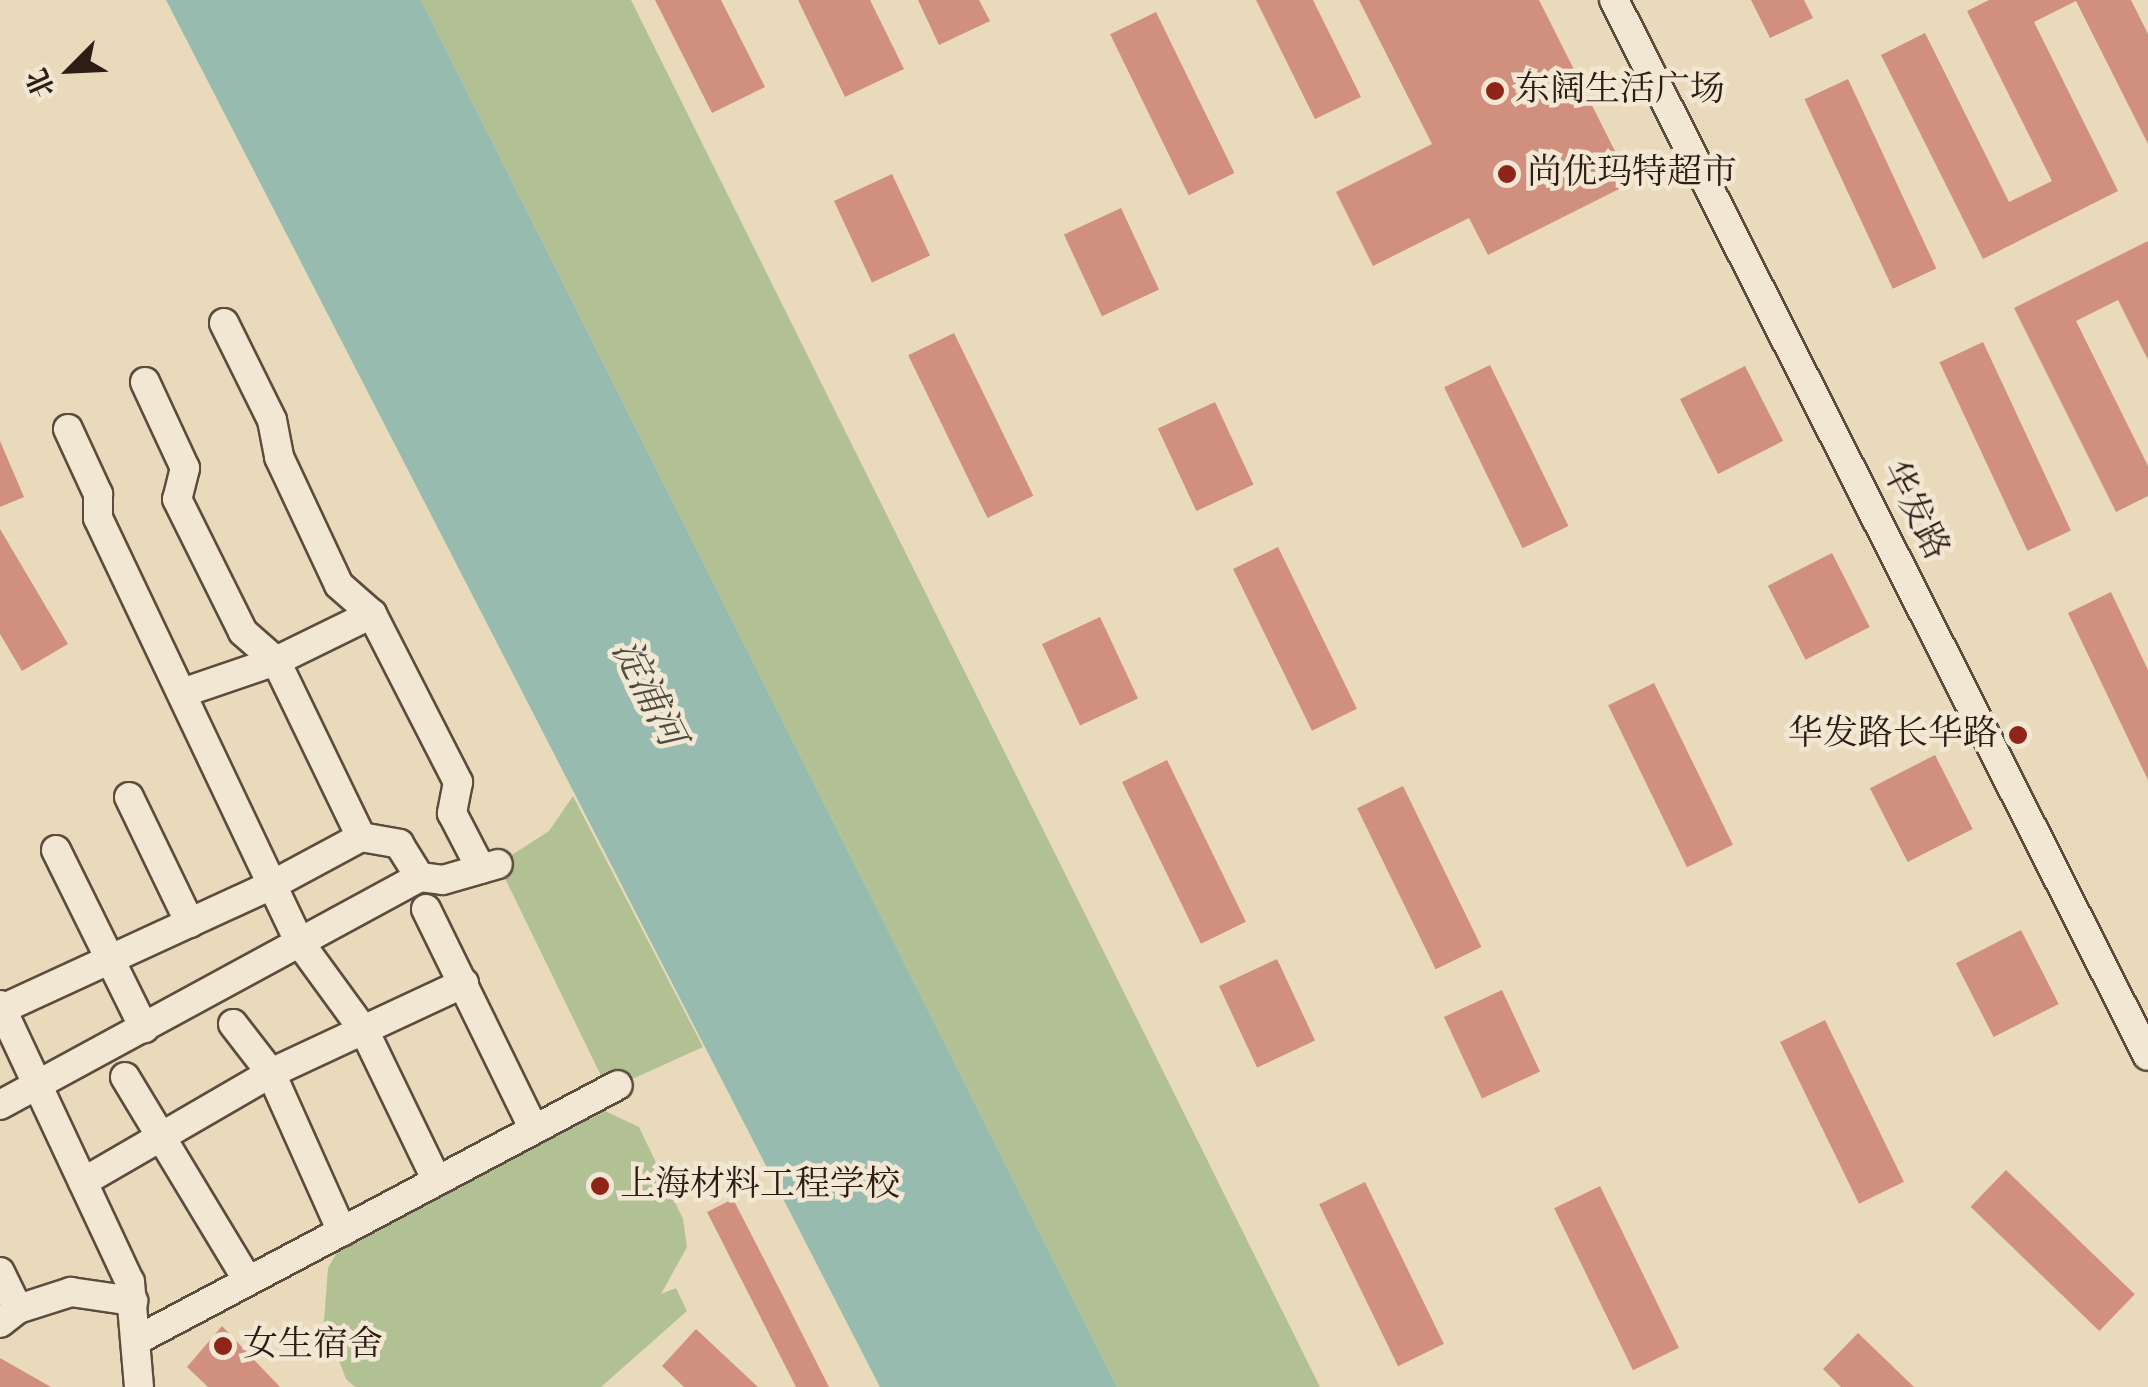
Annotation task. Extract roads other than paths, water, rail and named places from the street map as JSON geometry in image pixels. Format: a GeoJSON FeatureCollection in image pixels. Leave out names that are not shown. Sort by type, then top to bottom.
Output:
{"type":"FeatureCollection","features":[{"type":"Feature","properties":{"kind":"street","name":"华发路"},"geometry":{"type":"LineString","coordinates":[[1614,0],[2148,1056]]}},
{"type":"Feature","properties":{"kind":"street"},"geometry":{"type":"LineString","coordinates":[[0,1104],[420,877],[443,880],[490,866],[452,813],[458,782],[372,614],[339,585],[279,457],[272,420],[224,323]]}},
{"type":"Feature","properties":{"kind":"street"},"geometry":{"type":"LineString","coordinates":[[145,382],[185,468],[177,499],[242,632],[276,661],[361,837]]}},
{"type":"Feature","properties":{"kind":"street"},"geometry":{"type":"LineString","coordinates":[[68,429],[98,494],[98,518],[300,943],[365,1032],[437,1181]]}},
{"type":"Feature","properties":{"kind":"street"},"geometry":{"type":"LineString","coordinates":[[182,692],[276,661],[372,614]]}},
{"type":"Feature","properties":{"kind":"street"},"geometry":{"type":"LineString","coordinates":[[129,797],[190,923]]}},
{"type":"Feature","properties":{"kind":"street"},"geometry":{"type":"LineString","coordinates":[[162,1387],[139,1365],[130,1282],[1,1008],[272,885],[361,837],[399,844],[420,877]]}},
{"type":"Feature","properties":{"kind":"street"},"geometry":{"type":"LineString","coordinates":[[56,850],[144,1028]]}},
{"type":"Feature","properties":{"kind":"street"},"geometry":{"type":"LineString","coordinates":[[426,909],[534,1129]]}},
{"type":"Feature","properties":{"kind":"street"},"geometry":{"type":"LineString","coordinates":[[83,1182],[271,1073],[464,983]]}},
{"type":"Feature","properties":{"kind":"street"},"geometry":{"type":"LineString","coordinates":[[232,1024],[271,1073],[342,1232]]}},
{"type":"Feature","properties":{"kind":"street"},"geometry":{"type":"LineString","coordinates":[[125,1076],[164,1132],[248,1281]]}},
{"type":"Feature","properties":{"kind":"street"},"geometry":{"type":"LineString","coordinates":[[139,1365],[248,1281],[618,1085]]}},
{"type":"Feature","properties":{"kind":"street"},"geometry":{"type":"LineString","coordinates":[[0,1272],[9,1316],[71,1292],[133,1301]]}},
{"type":"Feature","properties":{"kind":"water","name":"淀浦河"},"geometry":{"type":"Polygon","coordinates":[[[166,0],[421,0],[1117,1387],[880,1387],[166,0]]]}},
{"type":"Feature","properties":{"kind":"place","name":"东阔生活广场"},"geometry":{"type":"Point","coordinates":[1495,91]}},
{"type":"Feature","properties":{"kind":"place","name":"尚优玛特超市"},"geometry":{"type":"Point","coordinates":[1507,174]}},
{"type":"Feature","properties":{"kind":"place","name":"华发路长华路"},"geometry":{"type":"Point","coordinates":[2018,735]}},
{"type":"Feature","properties":{"kind":"place","name":"上海材料工程学校"},"geometry":{"type":"Point","coordinates":[600,1186]}},
{"type":"Feature","properties":{"kind":"place","name":"女生宿舍"},"geometry":{"type":"Point","coordinates":[223,1346]}}]}
